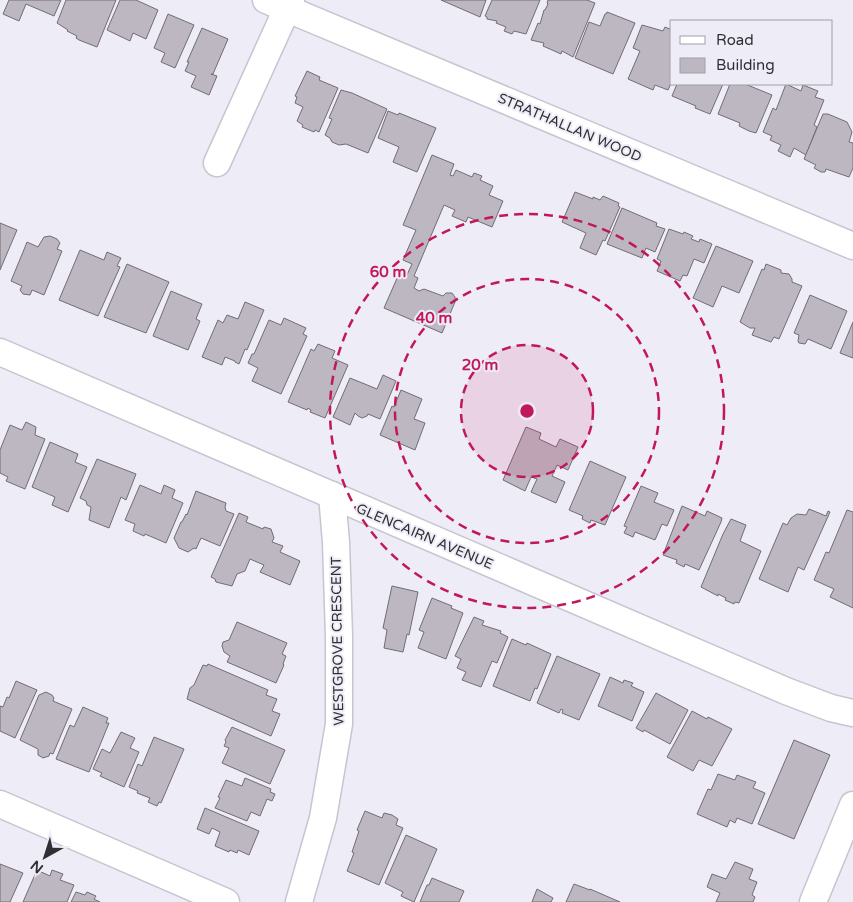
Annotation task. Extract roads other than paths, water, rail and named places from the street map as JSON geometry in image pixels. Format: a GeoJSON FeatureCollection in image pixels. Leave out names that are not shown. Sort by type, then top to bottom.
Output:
{"type":"FeatureCollection","features":[{"type":"Feature","properties":{"kind":"street"},"geometry":{"type":"LineString","coordinates":[[217,163],[282,3]]}},
{"type":"Feature","properties":{"kind":"street","name":"STRATHALLAN WOOD"},"geometry":{"type":"LineString","coordinates":[[282,3],[853,246]]}},
{"type":"Feature","properties":{"kind":"street","name":"GLENCAIRN AVENUE"},"geometry":{"type":"LineString","coordinates":[[0,352],[786,691],[832,708],[853,713]]}},
{"type":"Feature","properties":{"kind":"street","name":"WESTGROVE CRESCENT"},"geometry":{"type":"LineString","coordinates":[[300,902],[323,818],[339,724],[339,637],[336,542],[332,495]]}},
{"type":"Feature","properties":{"kind":"street"},"geometry":{"type":"LineString","coordinates":[[0,804],[226,902]]}},
{"type":"Feature","properties":{"kind":"street"},"geometry":{"type":"LineString","coordinates":[[813,902],[853,804]]}}]}
